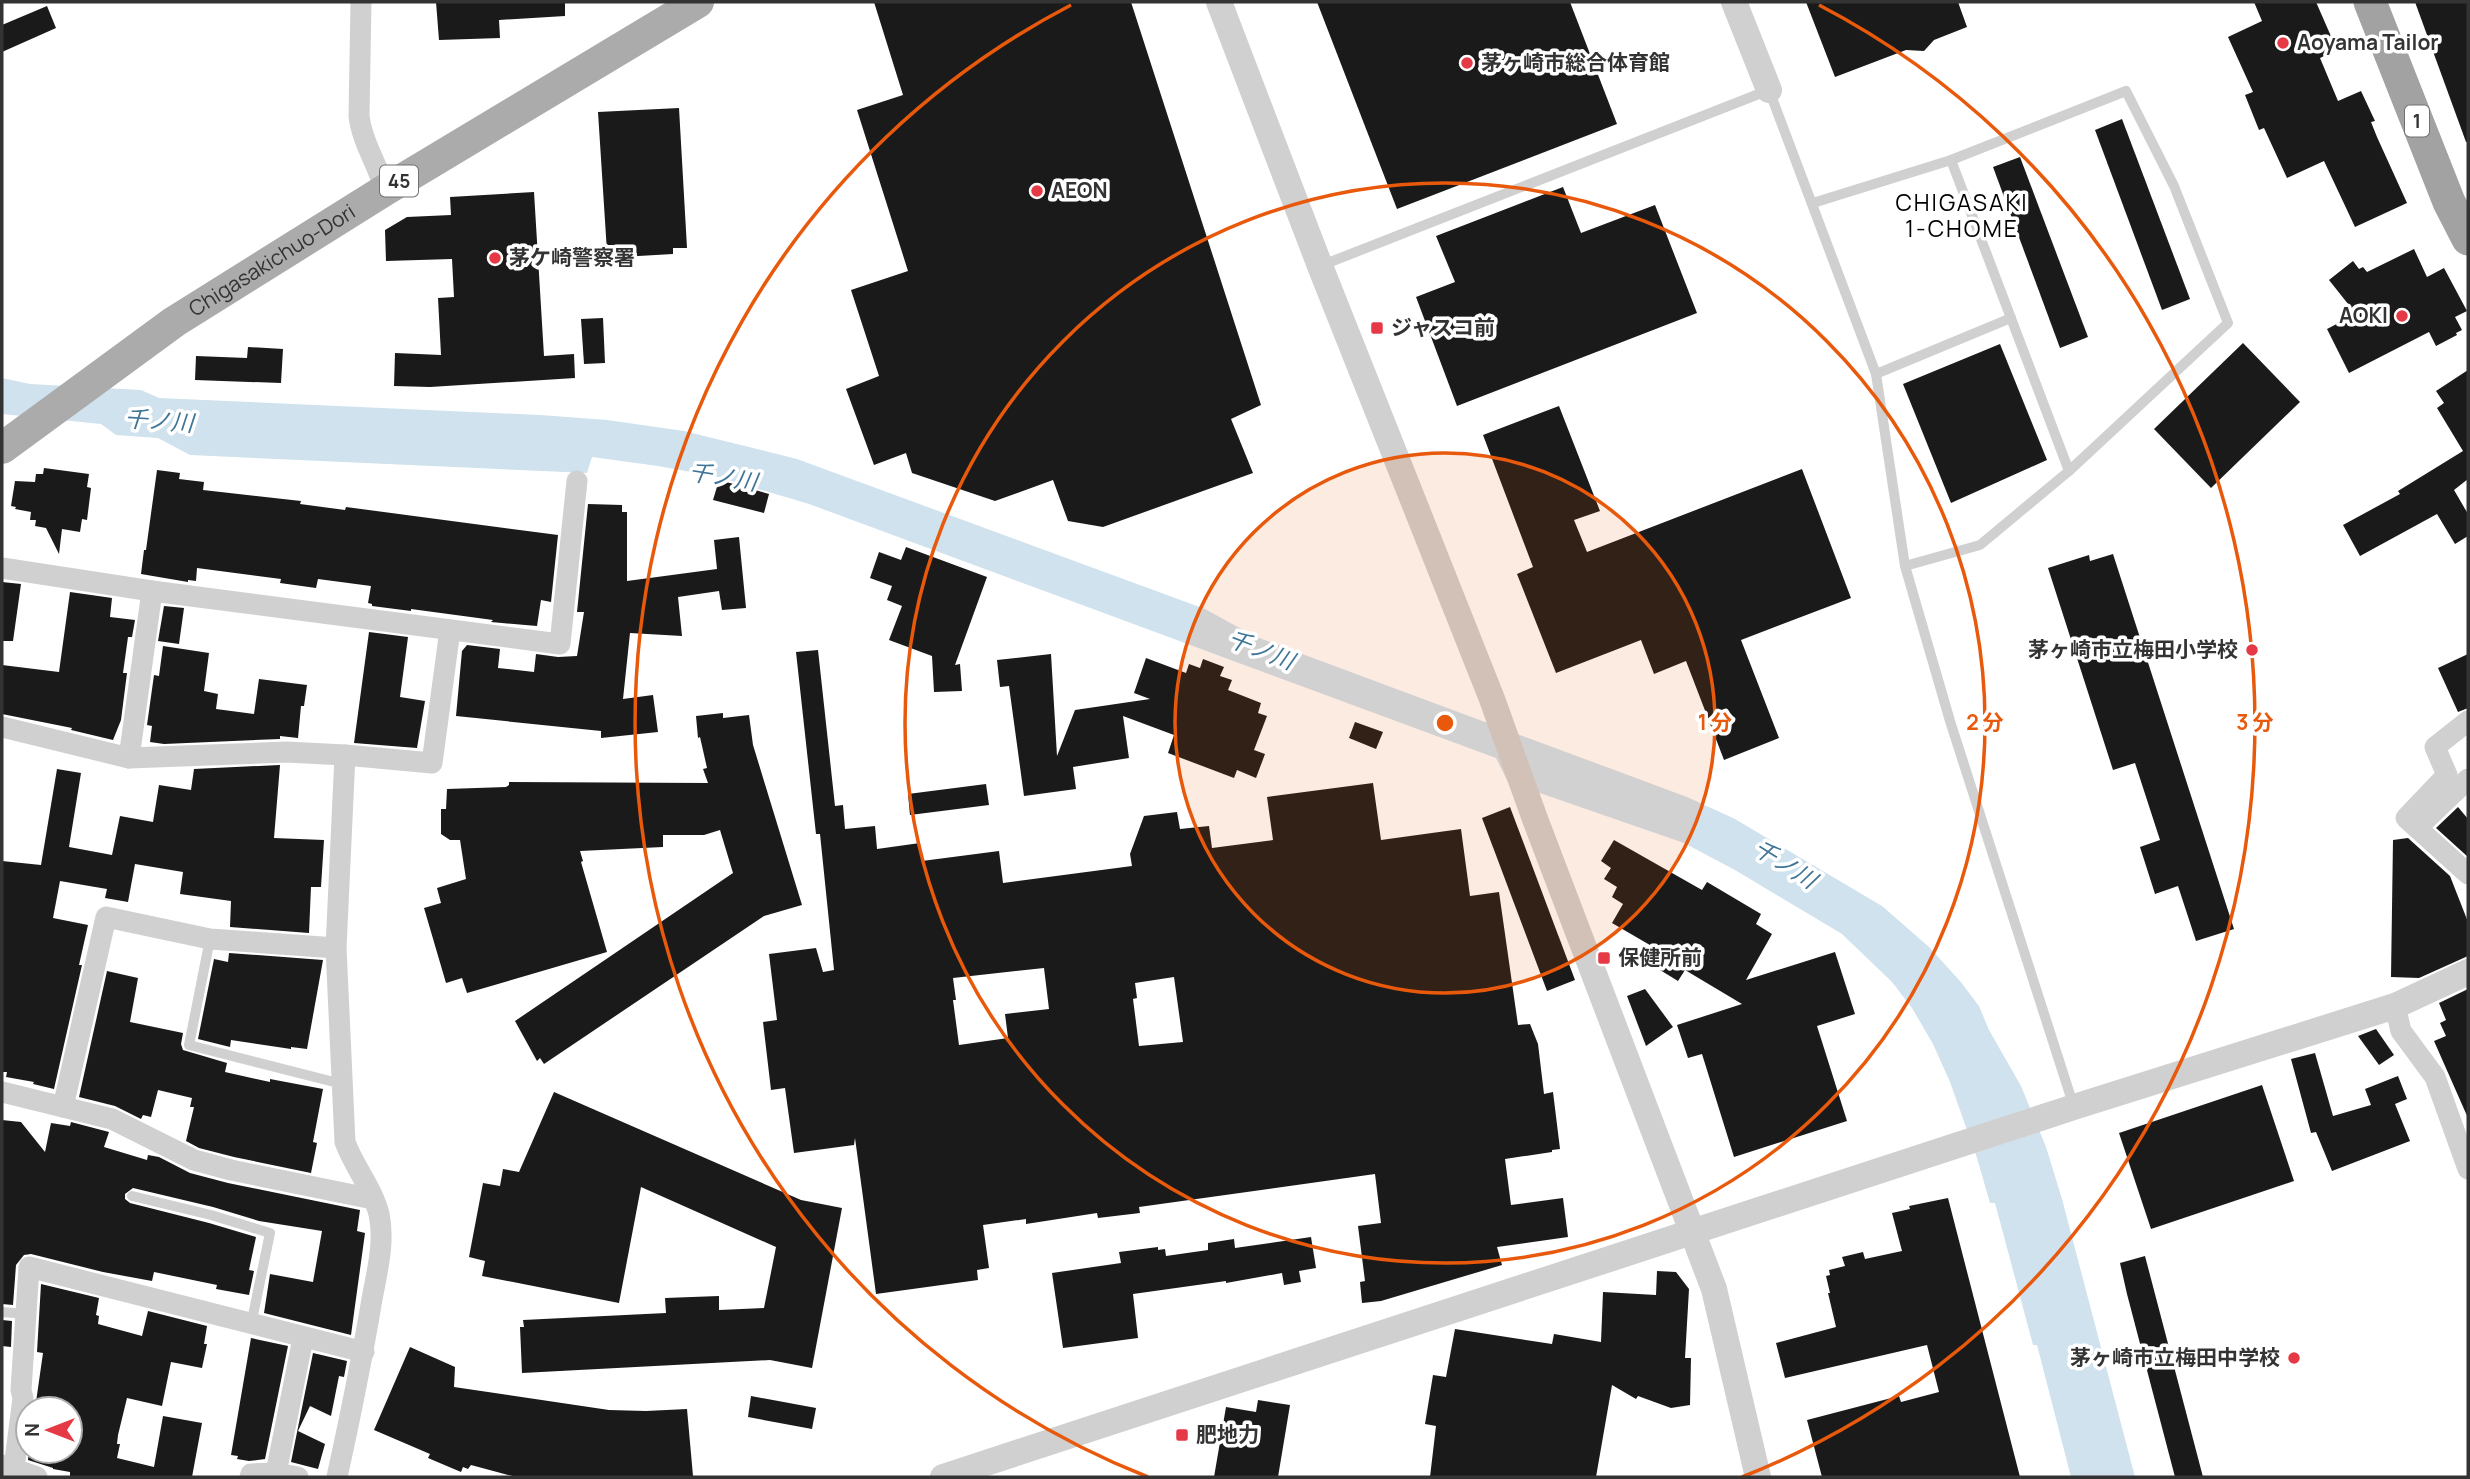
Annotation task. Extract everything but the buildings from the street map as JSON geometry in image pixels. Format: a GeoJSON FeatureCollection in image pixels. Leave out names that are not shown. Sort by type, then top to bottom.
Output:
{"type":"FeatureCollection","features":[{"type":"Feature","properties":{"kind":"highway","name":"1"},"geometry":{"type":"LineString","coordinates":[[2370,2],[2459,198],[2468,239]]}},
{"type":"Feature","properties":{"kind":"main road","name":"Chigasakichuo-Dori"},"geometry":{"type":"LineString","coordinates":[[3,448],[174,323],[385,190],[698,2]]}},
{"type":"Feature","properties":{"kind":"street"},"geometry":{"type":"LineString","coordinates":[[360,2],[361,131],[379,167],[385,190]]}},
{"type":"Feature","properties":{"kind":"street"},"geometry":{"type":"LineString","coordinates":[[1219,2],[1320,266],[1492,699],[1714,1289],[1758,1477]]}},
{"type":"Feature","properties":{"kind":"street"},"geometry":{"type":"LineString","coordinates":[[1734,2],[1769,90]]}},
{"type":"Feature","properties":{"kind":"street"},"geometry":{"type":"LineString","coordinates":[[2,568],[152,591],[560,644],[578,481]]}},
{"type":"Feature","properties":{"kind":"street"},"geometry":{"type":"LineString","coordinates":[[129,758],[152,591]]}},
{"type":"Feature","properties":{"kind":"street"},"geometry":{"type":"LineString","coordinates":[[2,727],[129,758],[286,752],[432,763],[450,630]]}},
{"type":"Feature","properties":{"kind":"street"},"geometry":{"type":"LineString","coordinates":[[2468,721],[2435,747],[2447,775],[2406,818],[2468,874]]}},
{"type":"Feature","properties":{"kind":"street"},"geometry":{"type":"LineString","coordinates":[[337,1477],[363,1352],[379,1258],[380,1228],[373,1199],[351,1160],[345,1142],[336,948],[345,755]]}},
{"type":"Feature","properties":{"kind":"street"},"geometry":{"type":"LineString","coordinates":[[2417,828],[2468,779]]}},
{"type":"Feature","properties":{"kind":"street"},"geometry":{"type":"LineString","coordinates":[[63,1107],[106,916],[210,939],[336,948]]}},
{"type":"Feature","properties":{"kind":"street"},"geometry":{"type":"LineString","coordinates":[[943,1477],[2074,1107],[2395,1006],[2468,972]]}},
{"type":"Feature","properties":{"kind":"street"},"geometry":{"type":"LineString","coordinates":[[2395,1006],[2401,1031],[2435,1077],[2468,1169]]}},
{"type":"Feature","properties":{"kind":"street"},"geometry":{"type":"LineString","coordinates":[[2,1092],[112,1119],[194,1160],[230,1170],[373,1199]]}},
{"type":"Feature","properties":{"kind":"street"},"geometry":{"type":"LineString","coordinates":[[37,1477],[8,1466],[23,1398],[21,1390],[29,1267],[363,1352]]}},
{"type":"Feature","properties":{"kind":"street"},"geometry":{"type":"LineString","coordinates":[[275,1473],[303,1338]]}},
{"type":"Feature","properties":{"kind":"street"},"geometry":{"type":"LineString","coordinates":[[250,1477],[251,1474],[275,1473],[298,1477]]}},
{"type":"Feature","properties":{"kind":"lane"},"geometry":{"type":"LineString","coordinates":[[1320,266],[1769,90],[1877,374],[1905,566],[1950,721],[2074,1107]]}},
{"type":"Feature","properties":{"kind":"lane"},"geometry":{"type":"LineString","coordinates":[[1813,203],[1951,160],[2126,91],[2174,186],[2228,323],[2069,471],[1980,545],[1905,566]]}},
{"type":"Feature","properties":{"kind":"lane"},"geometry":{"type":"LineString","coordinates":[[1951,160],[2069,471]]}},
{"type":"Feature","properties":{"kind":"lane"},"geometry":{"type":"LineString","coordinates":[[1877,374],[2011,318]]}},
{"type":"Feature","properties":{"kind":"lane"},"geometry":{"type":"LineString","coordinates":[[210,939],[189,1045],[342,1084]]}},
{"type":"Feature","properties":{"kind":"lane"},"geometry":{"type":"LineString","coordinates":[[132,1196],[211,1215],[270,1233],[251,1325]]}},
{"type":"Feature","properties":{"kind":"lane"},"geometry":{"type":"LineString","coordinates":[[2,1312],[26,1314]]}},
{"type":"Feature","properties":{"kind":"water","name":"千ノ川"},"geometry":{"type":"Polygon","coordinates":[[[2,378],[30,384],[141,390],[159,398],[607,420],[684,431],[797,459],[1205,609],[1254,636],[1687,797],[1735,819],[1882,906],[1929,947],[1979,1006],[1989,1030],[2021,1086],[2046,1147],[2135,1477],[2071,1477],[2037,1345],[2033,1345],[1995,1203],[1990,1203],[1950,1082],[1933,1044],[1912,1008],[1892,982],[1842,934],[1684,843],[1508,782],[1496,758],[809,504],[718,477],[592,457],[587,473],[190,455],[158,438],[116,435],[101,424],[2,414],[2,378]]]}},
{"type":"Feature","properties":{"kind":"place","name":"Aoyama Tailor"},"geometry":{"type":"Point","coordinates":[2283,43]}},
{"type":"Feature","properties":{"kind":"place","name":"茅ヶ崎市総合体育館"},"geometry":{"type":"Point","coordinates":[1467,63]}},
{"type":"Feature","properties":{"kind":"place","name":"AEON"},"geometry":{"type":"Point","coordinates":[1037,191]}},
{"type":"Feature","properties":{"kind":"place","name":"茅ケ崎警察署"},"geometry":{"type":"Point","coordinates":[495,258]}},
{"type":"Feature","properties":{"kind":"place","name":"AOKI"},"geometry":{"type":"Point","coordinates":[2402,316]}},
{"type":"Feature","properties":{"kind":"place","name":"ジャスコ前"},"geometry":{"type":"Point","coordinates":[1377,328]}},
{"type":"Feature","properties":{"kind":"place","name":"茅ヶ崎市立梅田小学校"},"geometry":{"type":"Point","coordinates":[2252,650]}},
{"type":"Feature","properties":{"kind":"place","name":"保健所前"},"geometry":{"type":"Point","coordinates":[1604,958]}},
{"type":"Feature","properties":{"kind":"place","name":"茅ヶ崎市立梅田中学校"},"geometry":{"type":"Point","coordinates":[2294,1358]}},
{"type":"Feature","properties":{"kind":"place","name":"肥地力"},"geometry":{"type":"Point","coordinates":[1182,1435]}},
{"type":"Feature","properties":{"kind":"district","name":"CHIGASAKI 1-CHOME"},"geometry":{"type":"Point","coordinates":[1962,216]}}]}
